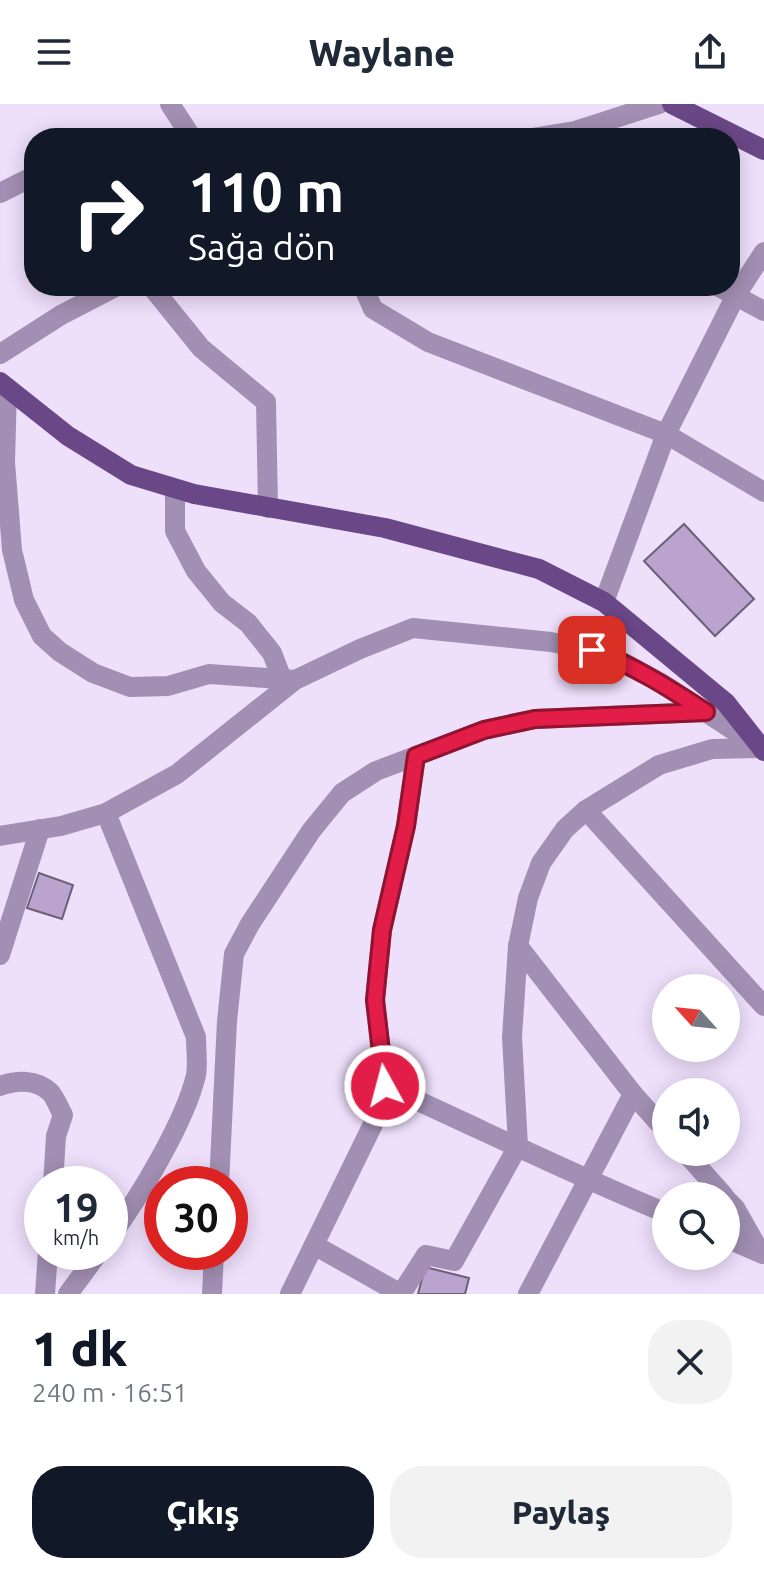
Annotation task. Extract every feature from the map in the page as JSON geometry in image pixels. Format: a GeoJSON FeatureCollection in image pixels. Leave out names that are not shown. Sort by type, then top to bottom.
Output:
{"type":"FeatureCollection","features":[{"type":"Feature","properties":{"kind":"main road"},"geometry":{"type":"LineString","coordinates":[[672,104],[720,128]]}},
{"type":"Feature","properties":{"kind":"main road"},"geometry":{"type":"LineString","coordinates":[[740,138],[764,150]]}},
{"type":"Feature","properties":{"kind":"main road"},"geometry":{"type":"LineString","coordinates":[[4,385],[68,436],[131,475],[175,489],[385,528],[539,569],[604,602],[726,703],[763,748]]}},
{"type":"Feature","properties":{"kind":"street"},"geometry":{"type":"LineString","coordinates":[[599,104],[621,116]]}},
{"type":"Feature","properties":{"kind":"street"},"geometry":{"type":"LineString","coordinates":[[584,128],[659,104]]}},
{"type":"Feature","properties":{"kind":"street"},"geometry":{"type":"LineString","coordinates":[[174,106],[186,128]]}},
{"type":"Feature","properties":{"kind":"street"},"geometry":{"type":"LineString","coordinates":[[0,193],[24,181]]}},
{"type":"Feature","properties":{"kind":"street"},"geometry":{"type":"LineString","coordinates":[[740,289],[764,252]]}},
{"type":"Feature","properties":{"kind":"street"},"geometry":{"type":"LineString","coordinates":[[0,354],[98,296]]}},
{"type":"Feature","properties":{"kind":"street"},"geometry":{"type":"LineString","coordinates":[[159,296],[201,348],[266,402],[268,508]]}},
{"type":"Feature","properties":{"kind":"street"},"geometry":{"type":"LineString","coordinates":[[367,296],[373,309],[428,342],[666,434],[764,492]]}},
{"type":"Feature","properties":{"kind":"street"},"geometry":{"type":"LineString","coordinates":[[604,602],[666,434],[735,296]]}},
{"type":"Feature","properties":{"kind":"street"},"geometry":{"type":"LineString","coordinates":[[738,296],[764,311]]}},
{"type":"Feature","properties":{"kind":"street"},"geometry":{"type":"LineString","coordinates":[[4,385],[5,462],[12,550],[24,600],[42,636],[93,673],[130,687],[168,686],[209,674],[288,680]]}},
{"type":"Feature","properties":{"kind":"street"},"geometry":{"type":"LineString","coordinates":[[175,489],[175,531],[196,571],[222,603],[248,623],[272,653],[288,680]]}},
{"type":"Feature","properties":{"kind":"street"},"geometry":{"type":"LineString","coordinates":[[0,836],[106,813],[177,774],[288,680],[413,628],[551,642],[592,650],[617,659],[661,683],[763,748]]}},
{"type":"Feature","properties":{"kind":"street"},"geometry":{"type":"LineString","coordinates":[[220,1166],[227,1021],[234,954],[311,831],[342,793],[376,771],[484,730],[535,719],[706,712]]}},
{"type":"Feature","properties":{"kind":"street"},"geometry":{"type":"LineString","coordinates":[[314,1245],[401,1294],[426,1255],[454,1261],[518,1146],[512,1037],[518,946],[528,898],[541,863],[565,829],[586,810],[659,765],[712,749],[763,748]]}},
{"type":"Feature","properties":{"kind":"street"},"geometry":{"type":"LineString","coordinates":[[290,1294],[377,1116],[385,1086],[375,1000],[382,930],[406,826],[416,756]]}},
{"type":"Feature","properties":{"kind":"street"},"geometry":{"type":"LineString","coordinates":[[586,810],[764,1006]]}},
{"type":"Feature","properties":{"kind":"street"},"geometry":{"type":"LineString","coordinates":[[106,813],[196,1037],[196,1073],[185,1108],[128,1213]]}},
{"type":"Feature","properties":{"kind":"street"},"geometry":{"type":"LineString","coordinates":[[0,955],[40,829]]}},
{"type":"Feature","properties":{"kind":"street"},"geometry":{"type":"LineString","coordinates":[[518,946],[652,1115]]}},
{"type":"Feature","properties":{"kind":"street"},"geometry":{"type":"LineString","coordinates":[[0,1086],[15,1080],[31,1082],[50,1092],[63,1115],[56,1136],[54,1166]]}},
{"type":"Feature","properties":{"kind":"street"},"geometry":{"type":"LineString","coordinates":[[385,1086],[586,1180],[652,1207]]}},
{"type":"Feature","properties":{"kind":"street"},"geometry":{"type":"LineString","coordinates":[[528,1294],[633,1094]]}},
{"type":"Feature","properties":{"kind":"street"},"geometry":{"type":"LineString","coordinates":[[697,1166],[712,1182]]}},
{"type":"Feature","properties":{"kind":"street"},"geometry":{"type":"LineString","coordinates":[[740,1216],[763,1252]]}},
{"type":"Feature","properties":{"kind":"street"},"geometry":{"type":"LineString","coordinates":[[740,1243],[763,1252]]}},
{"type":"Feature","properties":{"kind":"street"},"geometry":{"type":"LineString","coordinates":[[45,1294],[47,1270]]}},
{"type":"Feature","properties":{"kind":"street"},"geometry":{"type":"LineString","coordinates":[[68,1294],[86,1270]]}},
{"type":"Feature","properties":{"kind":"street"},"geometry":{"type":"LineString","coordinates":[[212,1294],[213,1270]]}},
{"type":"Feature","properties":{"kind":"building"},"geometry":{"type":"Polygon","coordinates":[[[684,524],[754,599],[715,636],[644,561],[684,524]]]}},
{"type":"Feature","properties":{"kind":"building"},"geometry":{"type":"Polygon","coordinates":[[[39,873],[73,885],[62,919],[27,908],[39,873]]]}},
{"type":"Feature","properties":{"kind":"building"},"geometry":{"type":"Polygon","coordinates":[[[425,1267],[469,1278],[465,1294],[418,1294],[425,1267]]]}},
{"type":"Feature","properties":{"kind":"route"},"geometry":{"type":"LineString","coordinates":[[385,1086],[375,1000],[382,930],[406,826],[416,756],[484,730],[535,719],[706,712],[617,659],[592,650]]}}]}
